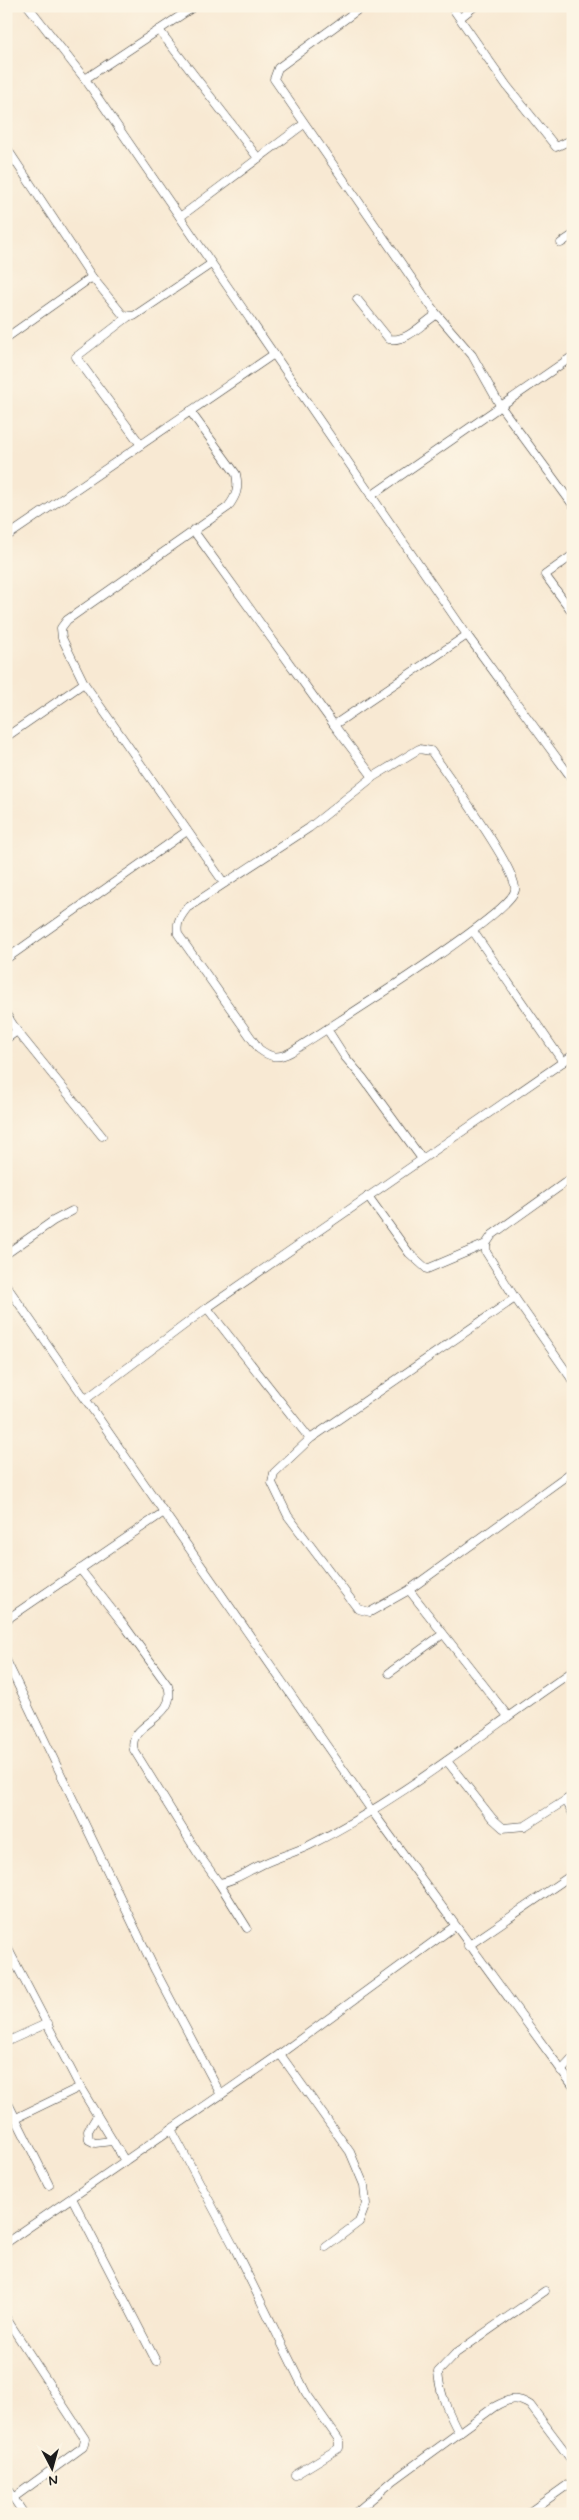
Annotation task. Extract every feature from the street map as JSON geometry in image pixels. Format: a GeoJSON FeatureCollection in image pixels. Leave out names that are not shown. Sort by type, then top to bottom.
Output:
{"type":"FeatureCollection","features":[{"type":"Feature","properties":{"kind":"street"},"geometry":{"type":"LineString","coordinates":[[28,6],[85,79],[467,635],[573,780]]}},
{"type":"Feature","properties":{"kind":"street"},"geometry":{"type":"LineString","coordinates":[[85,79],[195,6]]}},
{"type":"Feature","properties":{"kind":"street"},"geometry":{"type":"LineString","coordinates":[[362,6],[278,68],[274,79],[435,312],[472,355],[501,407],[573,505]]}},
{"type":"Feature","properties":{"kind":"street"},"geometry":{"type":"LineString","coordinates":[[451,6],[507,86],[556,147],[573,139]]}},
{"type":"Feature","properties":{"kind":"street"},"geometry":{"type":"LineString","coordinates":[[460,18],[475,6]]}},
{"type":"Feature","properties":{"kind":"street"},"geometry":{"type":"LineString","coordinates":[[159,30],[258,158]]}},
{"type":"Feature","properties":{"kind":"street"},"geometry":{"type":"LineString","coordinates":[[180,217],[304,124]]}},
{"type":"Feature","properties":{"kind":"street"},"geometry":{"type":"LineString","coordinates":[[6,148],[92,277],[122,314],[134,316],[212,264]]}},
{"type":"Feature","properties":{"kind":"street"},"geometry":{"type":"LineString","coordinates":[[561,243],[573,235]]}},
{"type":"Feature","properties":{"kind":"street"},"geometry":{"type":"LineString","coordinates":[[6,338],[92,277]]}},
{"type":"Feature","properties":{"kind":"street"},"geometry":{"type":"LineString","coordinates":[[357,299],[389,339],[404,338],[433,317],[435,312]]}},
{"type":"Feature","properties":{"kind":"street"},"geometry":{"type":"LineString","coordinates":[[128,316],[76,357],[141,445]]}},
{"type":"Feature","properties":{"kind":"street"},"geometry":{"type":"LineString","coordinates":[[6,537],[274,354]]}},
{"type":"Feature","properties":{"kind":"street"},"geometry":{"type":"LineString","coordinates":[[371,496],[573,356]]}},
{"type":"Feature","properties":{"kind":"street"},"geometry":{"type":"LineString","coordinates":[[190,412],[236,474],[238,485],[236,497],[228,507],[67,620],[62,628],[62,638],[65,649],[84,682],[224,884]]}},
{"type":"Feature","properties":{"kind":"street"},"geometry":{"type":"LineString","coordinates":[[193,530],[373,777]]}},
{"type":"Feature","properties":{"kind":"street"},"geometry":{"type":"LineString","coordinates":[[573,555],[545,575],[573,613]]}},
{"type":"Feature","properties":{"kind":"street"},"geometry":{"type":"LineString","coordinates":[[334,725],[467,635]]}},
{"type":"Feature","properties":{"kind":"street"},"geometry":{"type":"LineString","coordinates":[[6,737],[84,682]]}},
{"type":"Feature","properties":{"kind":"street"},"geometry":{"type":"LineString","coordinates":[[420,749],[431,751],[503,858],[514,878],[515,891],[509,901],[474,931],[327,1029],[281,1057],[270,1057],[254,1041],[178,934],[177,926],[180,916],[187,908],[224,884],[309,828],[373,777],[420,749]]}},
{"type":"Feature","properties":{"kind":"street"},"geometry":{"type":"LineString","coordinates":[[6,959],[187,831]]}},
{"type":"Feature","properties":{"kind":"street"},"geometry":{"type":"LineString","coordinates":[[474,931],[563,1062]]}},
{"type":"Feature","properties":{"kind":"street"},"geometry":{"type":"LineString","coordinates":[[6,1014],[17,1031],[102,1136]]}},
{"type":"Feature","properties":{"kind":"street"},"geometry":{"type":"LineString","coordinates":[[327,1029],[345,1057],[363,1078],[422,1159]]}},
{"type":"Feature","properties":{"kind":"street"},"geometry":{"type":"LineString","coordinates":[[6,1038],[17,1031]]}},
{"type":"Feature","properties":{"kind":"street"},"geometry":{"type":"LineString","coordinates":[[86,1399],[207,1308],[573,1055]]}},
{"type":"Feature","properties":{"kind":"street"},"geometry":{"type":"LineString","coordinates":[[368,1196],[409,1253],[427,1270],[486,1244],[492,1235],[573,1178]]}},
{"type":"Feature","properties":{"kind":"street"},"geometry":{"type":"LineString","coordinates":[[6,1254],[53,1221],[72,1211]]}},
{"type":"Feature","properties":{"kind":"street"},"geometry":{"type":"LineString","coordinates":[[486,1244],[486,1252],[515,1298],[573,1381]]}},
{"type":"Feature","properties":{"kind":"street"},"geometry":{"type":"LineString","coordinates":[[6,1285],[468,1946],[573,2086]]}},
{"type":"Feature","properties":{"kind":"street"},"geometry":{"type":"LineString","coordinates":[[515,1298],[310,1439],[274,1472],[272,1483],[288,1516],[358,1609],[365,1613],[409,1590],[573,1471]]}},
{"type":"Feature","properties":{"kind":"street"},"geometry":{"type":"LineString","coordinates":[[207,1308],[310,1439]]}},
{"type":"Feature","properties":{"kind":"street"},"geometry":{"type":"LineString","coordinates":[[6,1620],[164,1512]]}},
{"type":"Feature","properties":{"kind":"street"},"geometry":{"type":"LineString","coordinates":[[80,1569],[124,1624],[168,1686],[171,1696],[168,1706],[135,1736],[132,1744],[197,1852],[220,1883],[247,1928]]}},
{"type":"Feature","properties":{"kind":"street"},"geometry":{"type":"LineString","coordinates":[[409,1590],[507,1715]]}},
{"type":"Feature","properties":{"kind":"street"},"geometry":{"type":"LineString","coordinates":[[390,1672],[443,1634]]}},
{"type":"Feature","properties":{"kind":"street"},"geometry":{"type":"LineString","coordinates":[[6,1660],[155,1970],[221,2095]]}},
{"type":"Feature","properties":{"kind":"street"},"geometry":{"type":"LineString","coordinates":[[220,1883],[230,1882],[261,1865],[309,1846],[372,1810],[447,1761],[507,1715],[573,1671]]}},
{"type":"Feature","properties":{"kind":"street"},"geometry":{"type":"LineString","coordinates":[[447,1761],[492,1818],[503,1828],[525,1826],[573,1795]]}},
{"type":"Feature","properties":{"kind":"street"},"geometry":{"type":"LineString","coordinates":[[566,1800],[573,1814]]}},
{"type":"Feature","properties":{"kind":"street"},"geometry":{"type":"LineString","coordinates":[[468,1946],[573,1874]]}},
{"type":"Feature","properties":{"kind":"street"},"geometry":{"type":"LineString","coordinates":[[6,2243],[280,2054],[455,1926]]}},
{"type":"Feature","properties":{"kind":"street"},"geometry":{"type":"LineString","coordinates":[[6,1945],[80,2087],[124,2161]]}},
{"type":"Feature","properties":{"kind":"street"},"geometry":{"type":"LineString","coordinates":[[6,1969],[16,1964]]}},
{"type":"Feature","properties":{"kind":"street"},"geometry":{"type":"LineString","coordinates":[[6,2042],[48,2023]]}},
{"type":"Feature","properties":{"kind":"street"},"geometry":{"type":"LineString","coordinates":[[280,2054],[350,2152],[364,2185],[366,2204],[359,2222],[326,2247]]}},
{"type":"Feature","properties":{"kind":"street"},"geometry":{"type":"LineString","coordinates":[[561,2071],[573,2058]]}},
{"type":"Feature","properties":{"kind":"street"},"geometry":{"type":"LineString","coordinates":[[16,2118],[80,2087]]}},
{"type":"Feature","properties":{"kind":"street"},"geometry":{"type":"LineString","coordinates":[[6,2099],[49,2185]]}},
{"type":"Feature","properties":{"kind":"street"},"geometry":{"type":"LineString","coordinates":[[97,2116],[88,2131],[89,2140],[95,2143],[112,2141]]}},
{"type":"Feature","properties":{"kind":"street"},"geometry":{"type":"LineString","coordinates":[[171,2129],[234,2247],[306,2393],[339,2440],[339,2448],[295,2475]]}},
{"type":"Feature","properties":{"kind":"street"},"geometry":{"type":"LineString","coordinates":[[72,2198],[156,2361]]}},
{"type":"Feature","properties":{"kind":"street"},"geometry":{"type":"LineString","coordinates":[[459,2433],[445,2406],[438,2372],[456,2353],[545,2290]]}},
{"type":"Feature","properties":{"kind":"street"},"geometry":{"type":"LineString","coordinates":[[6,2318],[86,2439],[84,2447],[13,2498]]}},
{"type":"Feature","properties":{"kind":"street"},"geometry":{"type":"LineString","coordinates":[[354,2514],[394,2480],[494,2407],[508,2399],[520,2399],[530,2405],[573,2462]]}},
{"type":"Feature","properties":{"kind":"street"},"geometry":{"type":"LineString","coordinates":[[528,2514],[573,2481]]}},
{"type":"Feature","properties":{"kind":"street"},"geometry":{"type":"LineString","coordinates":[[6,2487],[24,2514]]}}]}
